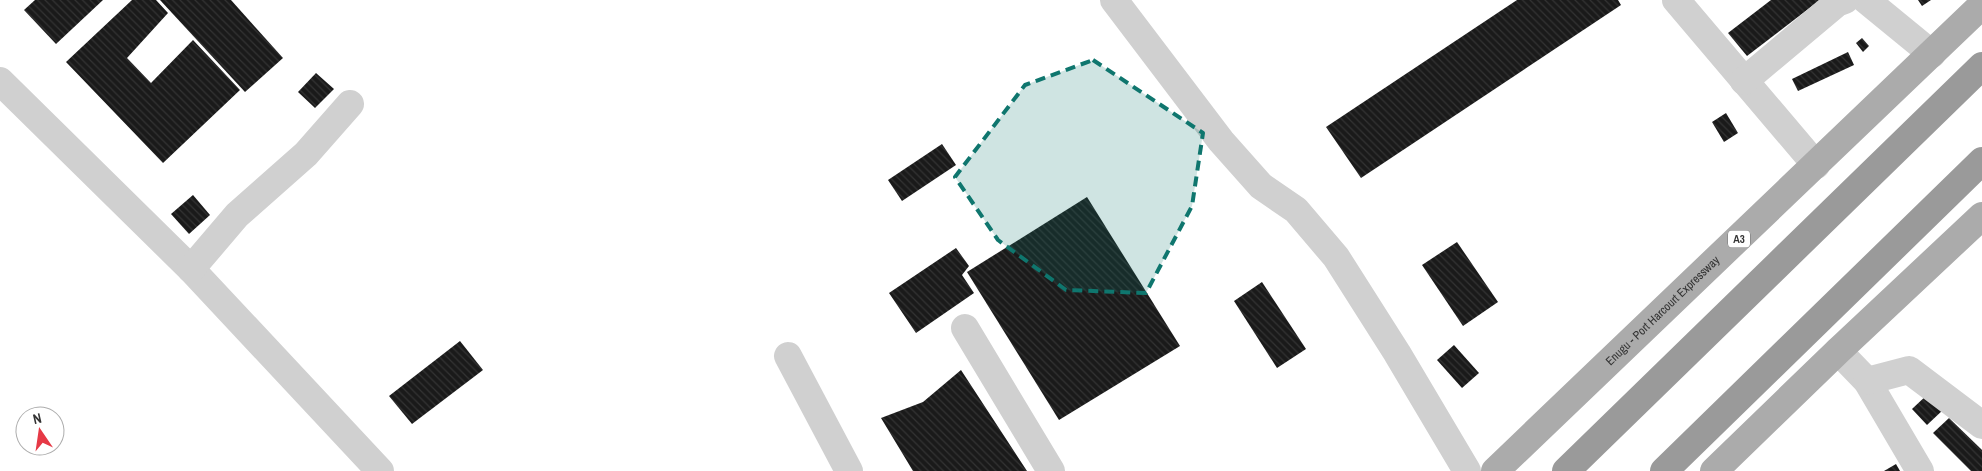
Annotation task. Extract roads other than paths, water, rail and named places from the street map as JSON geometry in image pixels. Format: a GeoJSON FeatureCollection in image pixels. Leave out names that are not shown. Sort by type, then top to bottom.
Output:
{"type":"FeatureCollection","features":[{"type":"Feature","properties":{"kind":"highway"},"geometry":{"type":"LineString","coordinates":[[1566,471],[1982,66]]}},
{"type":"Feature","properties":{"kind":"highway"},"geometry":{"type":"LineString","coordinates":[[1664,471],[1982,161]]}},
{"type":"Feature","properties":{"kind":"main road","name":"Enugu - Port Harcourt Expressway"},"geometry":{"type":"LineString","coordinates":[[1495,471],[1982,6]]}},
{"type":"Feature","properties":{"kind":"main road"},"geometry":{"type":"LineString","coordinates":[[1714,471],[1982,216]]}},
{"type":"Feature","properties":{"kind":"street"},"geometry":{"type":"LineString","coordinates":[[1114,0],[1221,141],[1261,186],[1296,210],[1336,257],[1466,471]]}},
{"type":"Feature","properties":{"kind":"street"},"geometry":{"type":"LineString","coordinates":[[1676,0],[1816,165]]}},
{"type":"Feature","properties":{"kind":"street"},"geometry":{"type":"LineString","coordinates":[[1744,81],[1837,3],[1845,0]]}},
{"type":"Feature","properties":{"kind":"street"},"geometry":{"type":"LineString","coordinates":[[1866,0],[1932,54]]}},
{"type":"Feature","properties":{"kind":"street"},"geometry":{"type":"LineString","coordinates":[[0,81],[191,269],[380,471]]}},
{"type":"Feature","properties":{"kind":"street"},"geometry":{"type":"LineString","coordinates":[[191,269],[237,215],[306,154],[350,104]]}},
{"type":"Feature","properties":{"kind":"street"},"geometry":{"type":"LineString","coordinates":[[965,328],[1051,471]]}},
{"type":"Feature","properties":{"kind":"street"},"geometry":{"type":"LineString","coordinates":[[1838,351],[1867,381],[1920,471]]}},
{"type":"Feature","properties":{"kind":"street"},"geometry":{"type":"LineString","coordinates":[[788,356],[849,471]]}},
{"type":"Feature","properties":{"kind":"street"},"geometry":{"type":"LineString","coordinates":[[1867,381],[1909,370],[1979,417]]}}]}
